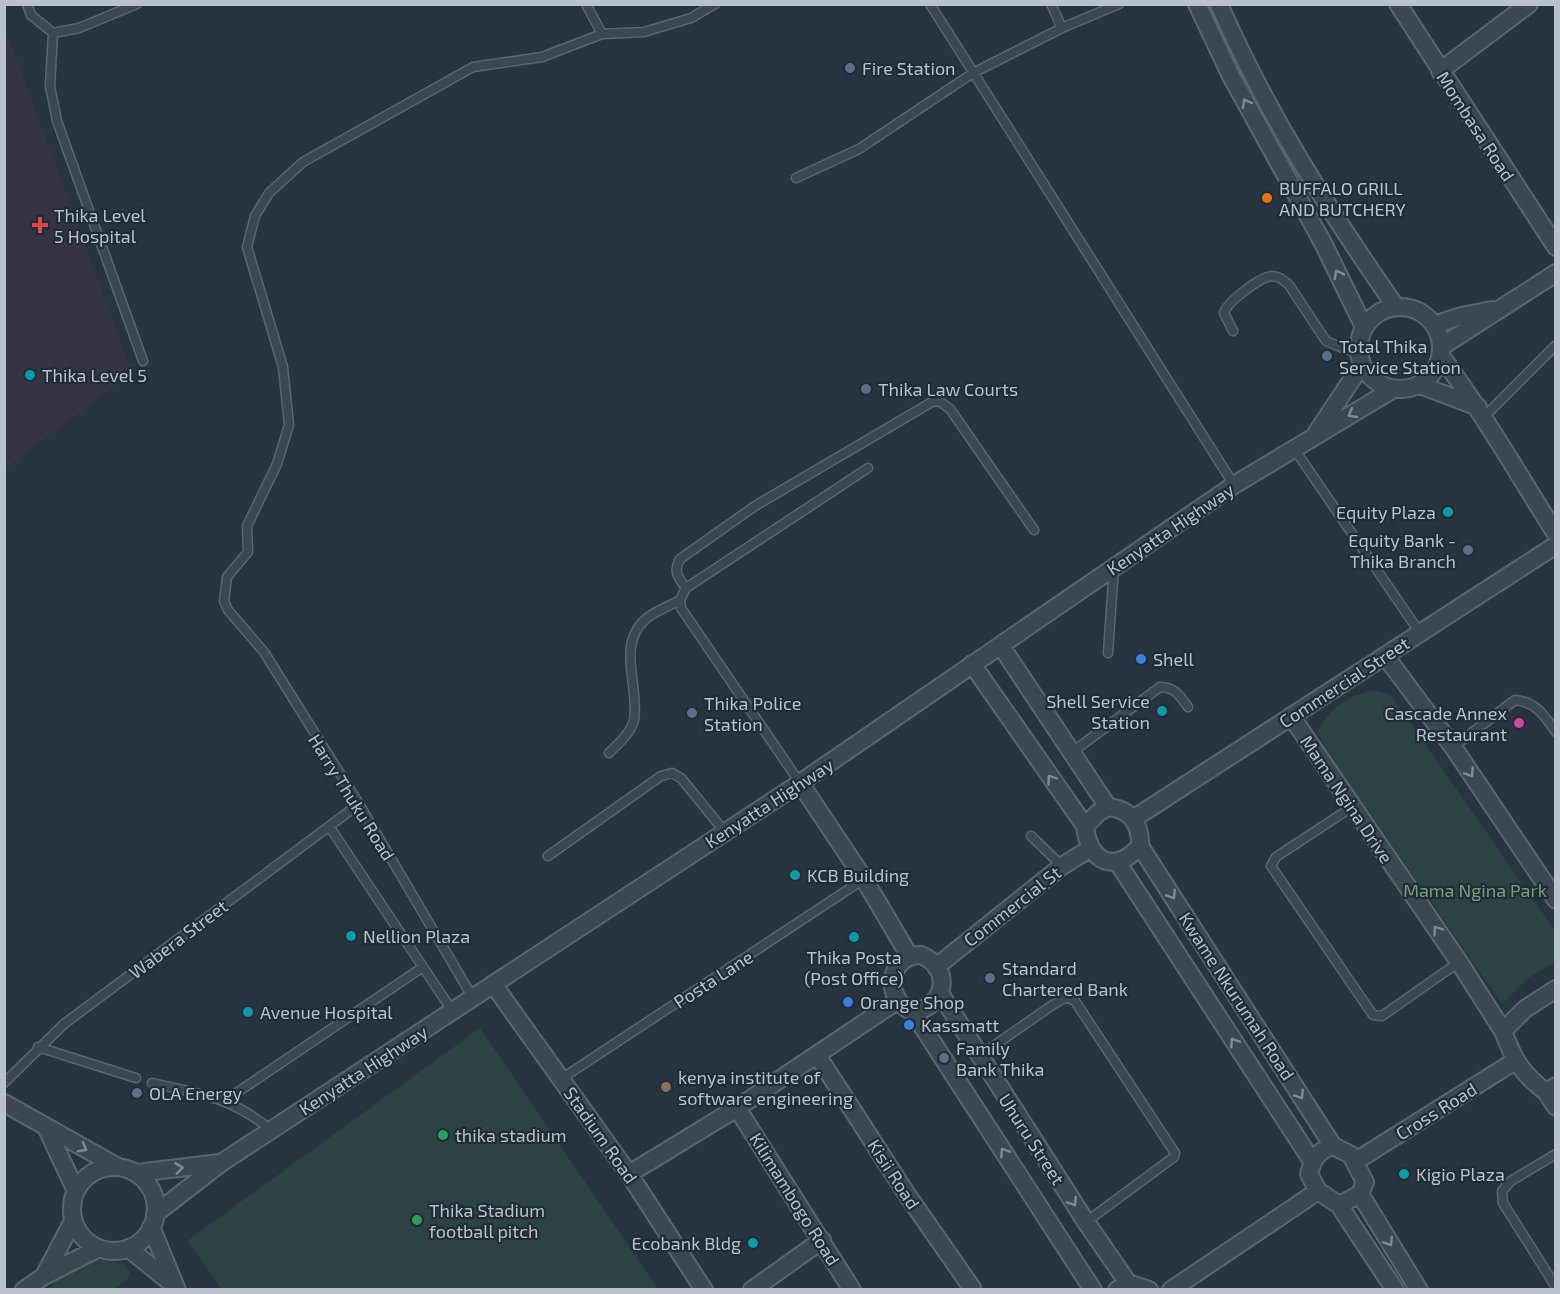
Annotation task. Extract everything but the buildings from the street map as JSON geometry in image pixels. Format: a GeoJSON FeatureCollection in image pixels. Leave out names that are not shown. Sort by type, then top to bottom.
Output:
{"type":"FeatureCollection","features":[{"type":"Feature","properties":{"kind":"street"},"geometry":{"type":"LineString","coordinates":[[1197,4],[1231,76],[1323,243],[1364,327]]}},
{"type":"Feature","properties":{"kind":"street"},"geometry":{"type":"LineString","coordinates":[[1219,4],[1267,106],[1332,212],[1396,307]]}},
{"type":"Feature","properties":{"kind":"street","name":"Mombasa Road"},"geometry":{"type":"LineString","coordinates":[[1398,4],[1556,247]]}},
{"type":"Feature","properties":{"kind":"street"},"geometry":{"type":"LineString","coordinates":[[1440,71],[1529,4]]}},
{"type":"Feature","properties":{"kind":"street"},"geometry":{"type":"LineString","coordinates":[[1555,277],[1498,309],[1441,351],[1434,373],[1420,385],[1392,390],[1374,382],[1360,361],[1358,346],[1364,327],[1378,313],[1396,307],[1418,311],[1434,325],[1441,351],[1556,534]]}},
{"type":"Feature","properties":{"kind":"street"},"geometry":{"type":"LineString","coordinates":[[1434,325],[1461,316],[1498,309]]}},
{"type":"Feature","properties":{"kind":"street","name":"Kenyatta Highway"},"geometry":{"type":"LineString","coordinates":[[1313,438],[1360,361]]}},
{"type":"Feature","properties":{"kind":"street"},"geometry":{"type":"LineString","coordinates":[[1420,385],[1481,412]]}},
{"type":"Feature","properties":{"kind":"street","name":"Kenyatta Highway"},"geometry":{"type":"LineString","coordinates":[[153,1220],[221,1163],[800,783],[1234,485],[1392,390]]}},
{"type":"Feature","properties":{"kind":"street","name":"Commercial Street"},"geometry":{"type":"LineString","coordinates":[[1133,819],[1556,545]]}},
{"type":"Feature","properties":{"kind":"street"},"geometry":{"type":"LineString","coordinates":[[1001,646],[1108,807]]}},
{"type":"Feature","properties":{"kind":"street"},"geometry":{"type":"LineString","coordinates":[[1386,657],[1453,747],[1555,897]]}},
{"type":"Feature","properties":{"kind":"street"},"geometry":{"type":"LineString","coordinates":[[972,664],[1085,826],[1091,848],[1108,863],[1118,863],[1131,856],[1140,846],[1139,830],[1133,819],[1122,808],[1108,807],[1085,826]]}},
{"type":"Feature","properties":{"kind":"street","name":"Mama Ngina Drive"},"geometry":{"type":"LineString","coordinates":[[1291,716],[1459,962],[1503,1031],[1515,1061],[1526,1077],[1551,1089],[1556,1107]]}},
{"type":"Feature","properties":{"kind":"street"},"geometry":{"type":"LineString","coordinates":[[800,783],[864,879],[910,957]]}},
{"type":"Feature","properties":{"kind":"street","name":"Kwame Nkurumah Road"},"geometry":{"type":"LineString","coordinates":[[1140,846],[1333,1146]]}},
{"type":"Feature","properties":{"kind":"street","name":"Commercial St"},"geometry":{"type":"LineString","coordinates":[[936,967],[1062,866],[1091,848]]}},
{"type":"Feature","properties":{"kind":"street","name":"Kwame Nkurumah Road"},"geometry":{"type":"LineString","coordinates":[[1118,863],[1312,1161]]}},
{"type":"Feature","properties":{"kind":"street"},"geometry":{"type":"LineString","coordinates":[[921,955],[936,967],[941,978],[940,993],[935,1002],[913,1012],[897,1001],[892,988],[896,969],[910,957],[921,955]]}},
{"type":"Feature","properties":{"kind":"street","name":"Stadium Road"},"geometry":{"type":"LineString","coordinates":[[493,984],[629,1174],[705,1290]]}},
{"type":"Feature","properties":{"kind":"street"},"geometry":{"type":"LineString","coordinates":[[1503,1031],[1525,1009],[1556,989]]}},
{"type":"Feature","properties":{"kind":"street","name":"Uhuru Street"},"geometry":{"type":"LineString","coordinates":[[940,993],[1086,1222],[1123,1286]]}},
{"type":"Feature","properties":{"kind":"street"},"geometry":{"type":"LineString","coordinates":[[629,1174],[737,1108],[897,1001]]}},
{"type":"Feature","properties":{"kind":"street","name":"Uhuru Street"},"geometry":{"type":"LineString","coordinates":[[913,1012],[1093,1290]]}},
{"type":"Feature","properties":{"kind":"street","name":"Kisii Road"},"geometry":{"type":"LineString","coordinates":[[817,1055],[971,1289]]}},
{"type":"Feature","properties":{"kind":"street","name":"Cross Road"},"geometry":{"type":"LineString","coordinates":[[1356,1161],[1515,1061]]}},
{"type":"Feature","properties":{"kind":"street"},"geometry":{"type":"LineString","coordinates":[[4,1103],[118,1167],[136,1173],[150,1187],[156,1203],[147,1235],[128,1248],[111,1251],[99,1248],[81,1235],[73,1221],[72,1206],[76,1191],[85,1178],[98,1170],[118,1167]]}},
{"type":"Feature","properties":{"kind":"street","name":"Kilimambogo Road"},"geometry":{"type":"LineString","coordinates":[[737,1108],[852,1290]]}},
{"type":"Feature","properties":{"kind":"street"},"geometry":{"type":"LineString","coordinates":[[47,1129],[76,1191]]}},
{"type":"Feature","properties":{"kind":"street"},"geometry":{"type":"LineString","coordinates":[[1339,1205],[1360,1194],[1365,1182],[1351,1155],[1333,1146],[1322,1149],[1312,1161],[1309,1174],[1318,1191],[1339,1205],[1395,1290]]}},
{"type":"Feature","properties":{"kind":"street","name":"Kenyatta Highway"},"geometry":{"type":"LineString","coordinates":[[136,1173],[221,1163]]}},
{"type":"Feature","properties":{"kind":"street"},"geometry":{"type":"LineString","coordinates":[[1171,1290],[1318,1191]]}},
{"type":"Feature","properties":{"kind":"street"},"geometry":{"type":"LineString","coordinates":[[1360,1194],[1419,1290]]}},
{"type":"Feature","properties":{"kind":"street"},"geometry":{"type":"LineString","coordinates":[[153,1220],[176,1288]]}},
{"type":"Feature","properties":{"kind":"street"},"geometry":{"type":"LineString","coordinates":[[44,1276],[73,1221]]}},
{"type":"Feature","properties":{"kind":"street"},"geometry":{"type":"LineString","coordinates":[[752,1290],[822,1240]]}},
{"type":"Feature","properties":{"kind":"street"},"geometry":{"type":"LineString","coordinates":[[24,1290],[44,1276],[99,1248]]}},
{"type":"Feature","properties":{"kind":"street"},"geometry":{"type":"LineString","coordinates":[[128,1248],[176,1288]]}},
{"type":"Feature","properties":{"kind":"street"},"geometry":{"type":"LineString","coordinates":[[1123,1286],[1149,1290]]}},
{"type":"Feature","properties":{"kind":"lane"},"geometry":{"type":"LineString","coordinates":[[27,4],[31,15],[53,33]]}},
{"type":"Feature","properties":{"kind":"lane"},"geometry":{"type":"LineString","coordinates":[[53,33],[79,28],[137,4]]}},
{"type":"Feature","properties":{"kind":"lane"},"geometry":{"type":"LineString","coordinates":[[586,4],[602,34],[644,32],[691,18],[715,4]]}},
{"type":"Feature","properties":{"kind":"lane"},"geometry":{"type":"LineString","coordinates":[[930,4],[1234,485]]}},
{"type":"Feature","properties":{"kind":"lane"},"geometry":{"type":"LineString","coordinates":[[1052,4],[1062,28]]}},
{"type":"Feature","properties":{"kind":"lane"},"geometry":{"type":"LineString","coordinates":[[796,178],[859,149],[973,72],[1062,28],[1119,4]]}},
{"type":"Feature","properties":{"kind":"lane"},"geometry":{"type":"LineString","coordinates":[[53,33],[50,86],[57,121],[143,361]]}},
{"type":"Feature","properties":{"kind":"lane","name":"Harry Thuku Road"},"geometry":{"type":"LineString","coordinates":[[473,998],[359,804],[264,652],[228,610],[224,600],[227,577],[248,552],[247,526],[277,464],[289,425],[283,367],[247,248],[255,216],[269,193],[303,162],[473,67],[542,57],[602,34]]}},
{"type":"Feature","properties":{"kind":"lane"},"geometry":{"type":"LineString","coordinates":[[1233,331],[1224,313],[1229,301],[1270,276],[1280,278],[1289,285],[1326,341],[1360,361]]}},
{"type":"Feature","properties":{"kind":"lane"},"geometry":{"type":"LineString","coordinates":[[1481,412],[1556,345]]}},
{"type":"Feature","properties":{"kind":"lane"},"geometry":{"type":"LineString","coordinates":[[686,588],[676,575],[675,568],[680,559],[755,506],[932,402],[939,401],[950,409],[1034,531]]}},
{"type":"Feature","properties":{"kind":"lane"},"geometry":{"type":"LineString","coordinates":[[1295,450],[1420,633]]}},
{"type":"Feature","properties":{"kind":"lane"},"geometry":{"type":"LineString","coordinates":[[800,783],[681,608],[680,600],[686,588],[868,468]]}},
{"type":"Feature","properties":{"kind":"lane"},"geometry":{"type":"LineString","coordinates":[[1108,653],[1114,566]]}},
{"type":"Feature","properties":{"kind":"lane"},"geometry":{"type":"LineString","coordinates":[[609,753],[626,736],[634,720],[631,643],[638,628],[647,618],[680,600]]}},
{"type":"Feature","properties":{"kind":"lane"},"geometry":{"type":"LineString","coordinates":[[1071,753],[1160,687],[1169,687],[1175,691],[1188,707]]}},
{"type":"Feature","properties":{"kind":"lane"},"geometry":{"type":"LineString","coordinates":[[1453,747],[1515,700],[1529,701],[1541,712],[1556,732]]}},
{"type":"Feature","properties":{"kind":"lane"},"geometry":{"type":"LineString","coordinates":[[548,856],[661,776],[672,773],[681,778],[724,831]]}},
{"type":"Feature","properties":{"kind":"lane","name":"Wabera Street"},"geometry":{"type":"LineString","coordinates":[[4,1083],[38,1047],[64,1024],[359,804]]}},
{"type":"Feature","properties":{"kind":"lane"},"geometry":{"type":"LineString","coordinates":[[1352,807],[1276,858],[1271,866],[1373,1016],[1382,1016],[1459,962]]}},
{"type":"Feature","properties":{"kind":"lane"},"geometry":{"type":"LineString","coordinates":[[329,826],[453,1012]]}},
{"type":"Feature","properties":{"kind":"lane"},"geometry":{"type":"LineString","coordinates":[[1031,836],[1062,866]]}},
{"type":"Feature","properties":{"kind":"lane","name":"Posta Lane"},"geometry":{"type":"LineString","coordinates":[[561,1079],[864,879]]}},
{"type":"Feature","properties":{"kind":"lane"},"geometry":{"type":"LineString","coordinates":[[226,1101],[291,1054],[423,967]]}},
{"type":"Feature","properties":{"kind":"lane"},"geometry":{"type":"LineString","coordinates":[[979,1056],[1067,997],[1075,1001],[1175,1153],[1174,1157],[1086,1222]]}},
{"type":"Feature","properties":{"kind":"lane"},"geometry":{"type":"LineString","coordinates":[[38,1047],[135,1078]]}},
{"type":"Feature","properties":{"kind":"lane"},"geometry":{"type":"LineString","coordinates":[[152,1083],[226,1101],[251,1113],[271,1130]]}},
{"type":"Feature","properties":{"kind":"lane"},"geometry":{"type":"LineString","coordinates":[[1556,1154],[1511,1181],[1502,1191],[1503,1203],[1556,1287]]}},
{"type":"Feature","properties":{"kind":"shaded area","name":"Thika Level 5 Hospital"},"geometry":{"type":"Polygon","coordinates":[[[5,28],[132,373],[4,469],[5,28]]]}},
{"type":"Feature","properties":{"kind":"green space","name":"Mama Ngina Park"},"geometry":{"type":"Polygon","coordinates":[[[1375,690],[1391,695],[1555,931],[1555,961],[1529,978],[1502,1004],[1324,747],[1318,732],[1328,715],[1348,699],[1375,690]]]}},
{"type":"Feature","properties":{"kind":"green space","name":"thika stadium"},"geometry":{"type":"Polygon","coordinates":[[[480,1028],[658,1289],[222,1289],[187,1241],[480,1028]]]}},
{"type":"Feature","properties":{"kind":"green space"},"geometry":{"type":"Polygon","coordinates":[[[93,1259],[124,1264],[130,1271],[130,1277],[115,1289],[48,1290],[60,1274],[93,1259]]]}},
{"type":"Feature","properties":{"kind":"place","name":"Fire Station"},"geometry":{"type":"Point","coordinates":[850,68]}},
{"type":"Feature","properties":{"kind":"place","name":"BUFFALO GRILL AND BUTCHERY"},"geometry":{"type":"Point","coordinates":[1267,198]}},
{"type":"Feature","properties":{"kind":"place","name":"Thika Level 5 Hospital"},"geometry":{"type":"Point","coordinates":[40,225]}},
{"type":"Feature","properties":{"kind":"place","name":"Total Thika Service Station"},"geometry":{"type":"Point","coordinates":[1327,356]}},
{"type":"Feature","properties":{"kind":"place","name":"Thika Level 5"},"geometry":{"type":"Point","coordinates":[30,375]}},
{"type":"Feature","properties":{"kind":"place","name":"Thika Law Courts"},"geometry":{"type":"Point","coordinates":[866,389]}},
{"type":"Feature","properties":{"kind":"place","name":"Equity Plaza"},"geometry":{"type":"Point","coordinates":[1448,512]}},
{"type":"Feature","properties":{"kind":"place","name":"Equity Bank - Thika Branch"},"geometry":{"type":"Point","coordinates":[1468,550]}},
{"type":"Feature","properties":{"kind":"place","name":"Shell"},"geometry":{"type":"Point","coordinates":[1141,659]}},
{"type":"Feature","properties":{"kind":"place","name":"Shell Service Station"},"geometry":{"type":"Point","coordinates":[1162,711]}},
{"type":"Feature","properties":{"kind":"place","name":"Thika Police Station"},"geometry":{"type":"Point","coordinates":[692,713]}},
{"type":"Feature","properties":{"kind":"place","name":"Cascade Annex Restaurant"},"geometry":{"type":"Point","coordinates":[1519,723]}},
{"type":"Feature","properties":{"kind":"place","name":"KCB Building"},"geometry":{"type":"Point","coordinates":[795,875]}},
{"type":"Feature","properties":{"kind":"place","name":"Nellion Plaza"},"geometry":{"type":"Point","coordinates":[351,936]}},
{"type":"Feature","properties":{"kind":"place","name":"Thika Posta (Post Office)"},"geometry":{"type":"Point","coordinates":[854,937]}},
{"type":"Feature","properties":{"kind":"place","name":"Standard Chartered Bank"},"geometry":{"type":"Point","coordinates":[990,978]}},
{"type":"Feature","properties":{"kind":"place","name":"Orange Shop"},"geometry":{"type":"Point","coordinates":[848,1002]}},
{"type":"Feature","properties":{"kind":"place","name":"Avenue Hospital"},"geometry":{"type":"Point","coordinates":[248,1012]}},
{"type":"Feature","properties":{"kind":"place","name":"Kassmatt"},"geometry":{"type":"Point","coordinates":[909,1025]}},
{"type":"Feature","properties":{"kind":"place","name":"Family Bank Thika"},"geometry":{"type":"Point","coordinates":[944,1058]}},
{"type":"Feature","properties":{"kind":"place","name":"kenya institute of software engineering"},"geometry":{"type":"Point","coordinates":[666,1087]}},
{"type":"Feature","properties":{"kind":"place","name":"OLA Energy"},"geometry":{"type":"Point","coordinates":[137,1093]}},
{"type":"Feature","properties":{"kind":"place","name":"thika stadium"},"geometry":{"type":"Point","coordinates":[443,1135]}},
{"type":"Feature","properties":{"kind":"place","name":"Kigio Plaza"},"geometry":{"type":"Point","coordinates":[1404,1174]}},
{"type":"Feature","properties":{"kind":"place","name":"Thika Stadium football pitch"},"geometry":{"type":"Point","coordinates":[417,1220]}},
{"type":"Feature","properties":{"kind":"place","name":"Ecobank Bldg"},"geometry":{"type":"Point","coordinates":[753,1243]}}]}
